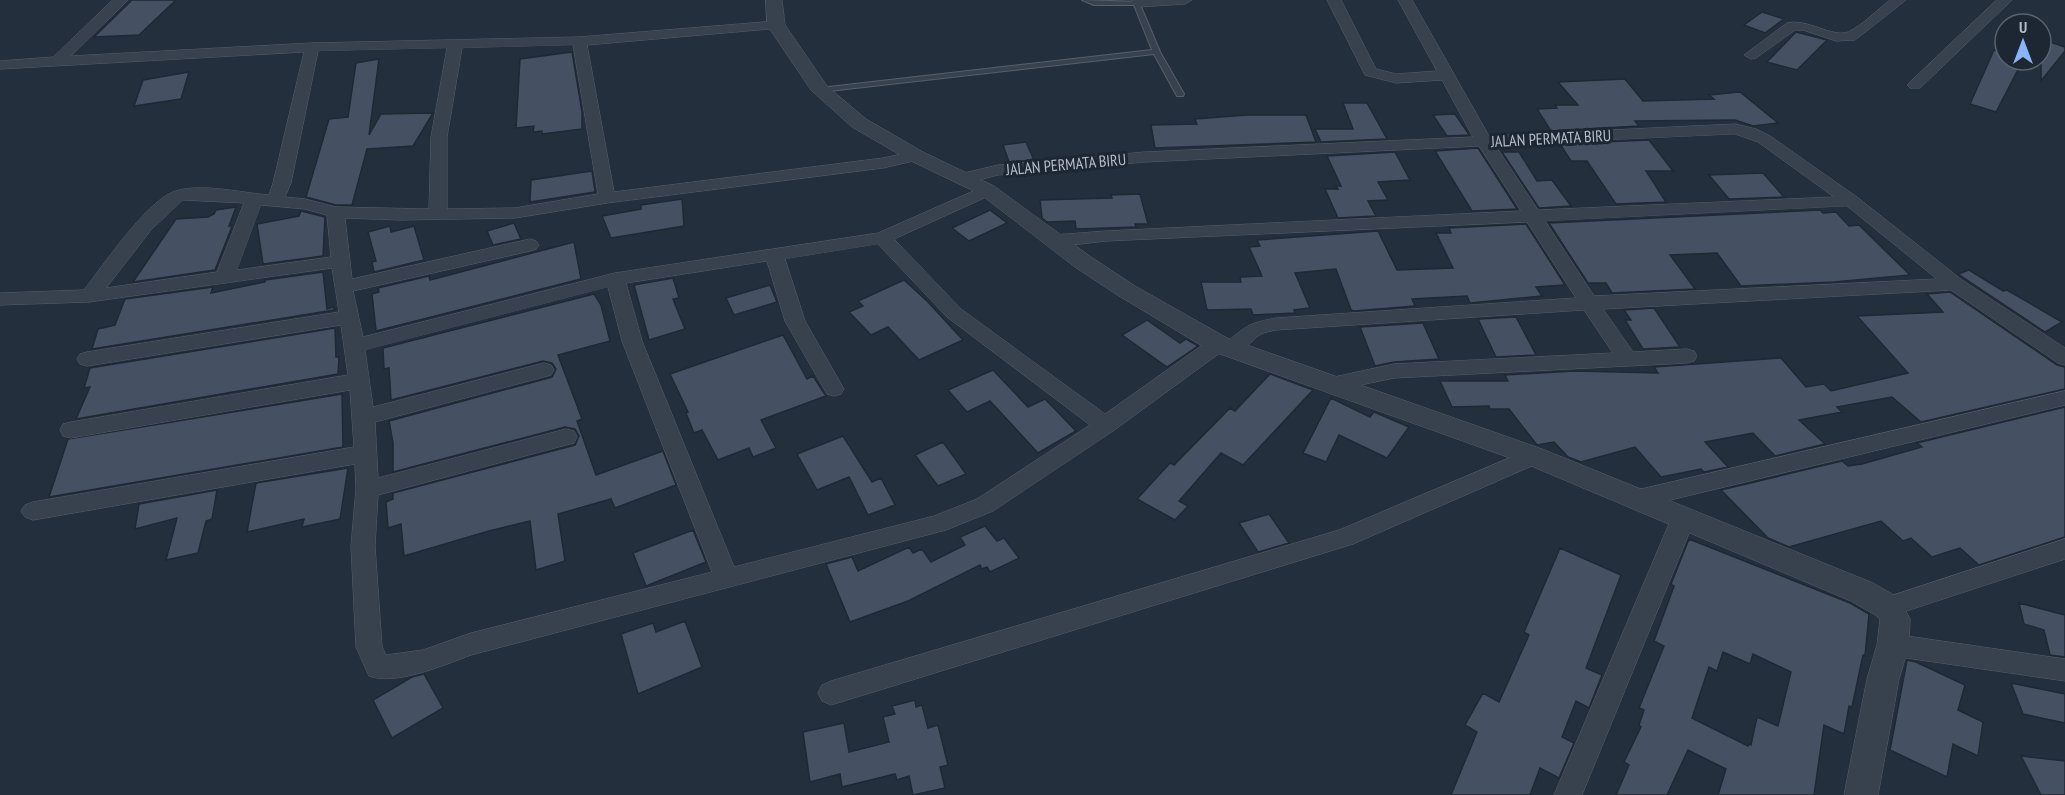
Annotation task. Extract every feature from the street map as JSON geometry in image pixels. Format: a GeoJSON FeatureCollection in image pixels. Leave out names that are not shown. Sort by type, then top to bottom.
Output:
{"type":"FeatureCollection","features":[{"type":"Feature","properties":{"kind":"street"},"geometry":{"type":"LineString","coordinates":[[59,60],[121,0]]}},
{"type":"Feature","properties":{"kind":"street"},"geometry":{"type":"LineString","coordinates":[[774,0],[776,25],[820,90],[859,123],[916,156],[987,190],[1054,241],[1127,291],[1225,346],[1533,456],[1862,592],[1888,608],[1895,618],[1893,645],[1882,679],[1861,795]]}},
{"type":"Feature","properties":{"kind":"street"},"geometry":{"type":"LineString","coordinates":[[1137,3],[1185,0]]}},
{"type":"Feature","properties":{"kind":"street"},"geometry":{"type":"LineString","coordinates":[[1334,0],[1370,72],[1374,75],[1387,78],[1448,75]]}},
{"type":"Feature","properties":{"kind":"street"},"geometry":{"type":"LineString","coordinates":[[1406,0],[1484,141],[1588,303],[1628,360]]}},
{"type":"Feature","properties":{"kind":"street"},"geometry":{"type":"LineString","coordinates":[[1751,55],[1792,26],[1804,26],[1836,37],[1850,37],[1899,0]]}},
{"type":"Feature","properties":{"kind":"street"},"geometry":{"type":"LineString","coordinates":[[1915,85],[2005,0]]}},
{"type":"Feature","properties":{"kind":"street"},"geometry":{"type":"LineString","coordinates":[[0,65],[312,47],[579,41],[776,25]]}},
{"type":"Feature","properties":{"kind":"street"},"geometry":{"type":"LineString","coordinates":[[579,41],[607,198]]}},
{"type":"Feature","properties":{"kind":"street"},"geometry":{"type":"LineString","coordinates":[[438,214],[439,137],[455,44]]}},
{"type":"Feature","properties":{"kind":"street"},"geometry":{"type":"LineString","coordinates":[[275,201],[282,183],[312,47]]}},
{"type":"Feature","properties":{"kind":"street","name":"JALAN PERMATA BIRU"},"geometry":{"type":"LineString","coordinates":[[966,178],[998,170],[1144,157],[1735,129],[1750,132],[1764,140],[1851,201],[1955,284],[2065,358]]}},
{"type":"Feature","properties":{"kind":"street"},"geometry":{"type":"LineString","coordinates":[[89,296],[162,207],[180,196],[227,196],[320,207],[336,212],[401,215],[514,213],[607,198],[883,163],[916,156]]}},
{"type":"Feature","properties":{"kind":"street"},"geometry":{"type":"LineString","coordinates":[[353,346],[615,279],[882,238],[987,190]]}},
{"type":"Feature","properties":{"kind":"street"},"geometry":{"type":"LineString","coordinates":[[224,278],[254,200]]}},
{"type":"Feature","properties":{"kind":"street"},"geometry":{"type":"LineString","coordinates":[[1054,241],[1106,236],[1851,201]]}},
{"type":"Feature","properties":{"kind":"street"},"geometry":{"type":"LineString","coordinates":[[336,212],[343,287],[350,317],[364,417],[367,489],[363,546],[369,647],[378,668],[423,661],[471,644],[938,524],[985,505],[1225,346],[1256,328],[1276,324],[1588,303],[1955,284]]}},
{"type":"Feature","properties":{"kind":"street"},"geometry":{"type":"LineString","coordinates":[[882,238],[954,313],[1105,425]]}},
{"type":"Feature","properties":{"kind":"street"},"geometry":{"type":"LineString","coordinates":[[343,287],[530,245]]}},
{"type":"Feature","properties":{"kind":"street"},"geometry":{"type":"LineString","coordinates":[[775,256],[795,321],[834,389]]}},
{"type":"Feature","properties":{"kind":"street"},"geometry":{"type":"LineString","coordinates":[[0,299],[89,296],[340,261]]}},
{"type":"Feature","properties":{"kind":"street"},"geometry":{"type":"LineString","coordinates":[[615,279],[632,341],[726,578]]}},
{"type":"Feature","properties":{"kind":"street"},"geometry":{"type":"LineString","coordinates":[[87,359],[350,317]]}},
{"type":"Feature","properties":{"kind":"street"},"geometry":{"type":"LineString","coordinates":[[1332,384],[1394,371],[1687,356]]}},
{"type":"Feature","properties":{"kind":"street"},"geometry":{"type":"LineString","coordinates":[[364,417],[544,370]]}},
{"type":"Feature","properties":{"kind":"street"},"geometry":{"type":"LineString","coordinates":[[71,429],[358,381]]}},
{"type":"Feature","properties":{"kind":"street"},"geometry":{"type":"LineString","coordinates":[[1637,499],[2065,398]]}},
{"type":"Feature","properties":{"kind":"street"},"geometry":{"type":"LineString","coordinates":[[367,489],[566,437]]}},
{"type":"Feature","properties":{"kind":"street"},"geometry":{"type":"LineString","coordinates":[[33,511],[364,454]]}},
{"type":"Feature","properties":{"kind":"street"},"geometry":{"type":"LineString","coordinates":[[831,693],[1345,537],[1533,456]]}},
{"type":"Feature","properties":{"kind":"street"},"geometry":{"type":"LineString","coordinates":[[1568,795],[1683,519]]}},
{"type":"Feature","properties":{"kind":"street"},"geometry":{"type":"LineString","coordinates":[[1888,608],[2065,549]]}},
{"type":"Feature","properties":{"kind":"street"},"geometry":{"type":"LineString","coordinates":[[1893,645],[2065,670]]}},
{"type":"Feature","properties":{"kind":"lane"},"geometry":{"type":"LineString","coordinates":[[1085,0],[1094,3],[1137,3],[1156,52],[1180,94]]}},
{"type":"Feature","properties":{"kind":"lane"},"geometry":{"type":"LineString","coordinates":[[820,90],[1156,52]]}},
{"type":"Feature","properties":{"kind":"building"},"geometry":{"type":"Polygon","coordinates":[[[132,0],[176,0],[139,35],[94,37],[132,0]]]}},
{"type":"Feature","properties":{"kind":"building"},"geometry":{"type":"Polygon","coordinates":[[[1762,12],[1784,19],[1765,33],[1744,25],[1762,12]]]}},
{"type":"Feature","properties":{"kind":"building"},"geometry":{"type":"Polygon","coordinates":[[[1796,32],[1827,40],[1797,70],[1767,62],[1796,32]]]}},
{"type":"Feature","properties":{"kind":"building"},"geometry":{"type":"Polygon","coordinates":[[[2053,43],[2065,47],[2065,51],[2053,66],[2053,43]]]}},
{"type":"Feature","properties":{"kind":"building"},"geometry":{"type":"Polygon","coordinates":[[[572,52],[582,112],[582,129],[542,134],[542,131],[533,132],[534,126],[516,128],[520,59],[572,52]]]}},
{"type":"Feature","properties":{"kind":"building"},"geometry":{"type":"Polygon","coordinates":[[[1993,52],[1993,72],[2017,72],[1996,112],[1970,104],[1993,52]]]}},
{"type":"Feature","properties":{"kind":"building"},"geometry":{"type":"Polygon","coordinates":[[[379,59],[369,135],[381,114],[433,113],[413,146],[367,149],[352,205],[336,205],[306,197],[329,119],[348,117],[356,63],[379,59]]]}},
{"type":"Feature","properties":{"kind":"building"},"geometry":{"type":"Polygon","coordinates":[[[189,72],[181,99],[134,106],[143,80],[189,72]]]}},
{"type":"Feature","properties":{"kind":"building"},"geometry":{"type":"Polygon","coordinates":[[[2041,72],[2048,72],[2041,81],[2041,72]]]}},
{"type":"Feature","properties":{"kind":"building"},"geometry":{"type":"Polygon","coordinates":[[[1625,79],[1643,101],[1714,99],[1709,95],[1740,92],[1778,123],[1753,126],[1735,120],[1635,121],[1639,126],[1551,131],[1537,109],[1557,108],[1555,105],[1578,105],[1558,82],[1625,79]]]}},
{"type":"Feature","properties":{"kind":"building"},"geometry":{"type":"Polygon","coordinates":[[[1343,103],[1367,103],[1387,139],[1321,142],[1315,129],[1353,129],[1343,103]]]}},
{"type":"Feature","properties":{"kind":"building"},"geometry":{"type":"Polygon","coordinates":[[[1455,114],[1469,135],[1447,136],[1433,115],[1455,114]]]}},
{"type":"Feature","properties":{"kind":"building"},"geometry":{"type":"Polygon","coordinates":[[[1247,115],[1306,115],[1316,142],[1155,148],[1151,125],[1197,124],[1195,119],[1247,115]]]}},
{"type":"Feature","properties":{"kind":"building"},"geometry":{"type":"Polygon","coordinates":[[[1649,140],[1673,171],[1646,171],[1666,202],[1616,204],[1587,161],[1571,161],[1560,144],[1649,140]]]}},
{"type":"Feature","properties":{"kind":"building"},"geometry":{"type":"Polygon","coordinates":[[[1026,142],[1034,160],[1009,162],[1003,145],[1026,142]]]}},
{"type":"Feature","properties":{"kind":"building"},"geometry":{"type":"Polygon","coordinates":[[[1478,148],[1517,209],[1472,211],[1435,151],[1478,148]]]}},
{"type":"Feature","properties":{"kind":"building"},"geometry":{"type":"Polygon","coordinates":[[[1395,152],[1410,180],[1378,182],[1388,200],[1368,201],[1376,216],[1338,218],[1325,189],[1338,189],[1336,186],[1341,186],[1327,156],[1395,152]]]}},
{"type":"Feature","properties":{"kind":"building"},"geometry":{"type":"Polygon","coordinates":[[[1502,152],[1519,152],[1537,181],[1552,180],[1571,206],[1539,208],[1502,152]]]}},
{"type":"Feature","properties":{"kind":"building"},"geometry":{"type":"Polygon","coordinates":[[[592,171],[595,192],[530,202],[531,180],[592,171]]]}},
{"type":"Feature","properties":{"kind":"building"},"geometry":{"type":"Polygon","coordinates":[[[1763,173],[1784,197],[1729,199],[1709,175],[1763,173]]]}},
{"type":"Feature","properties":{"kind":"building"},"geometry":{"type":"Polygon","coordinates":[[[1140,194],[1148,224],[1135,224],[1136,227],[1076,229],[1075,221],[1047,222],[1042,218],[1040,200],[1112,198],[1111,195],[1140,194]]]}},
{"type":"Feature","properties":{"kind":"building"},"geometry":{"type":"Polygon","coordinates":[[[682,199],[684,226],[611,238],[602,216],[641,209],[641,205],[682,199]]]}},
{"type":"Feature","properties":{"kind":"building"},"geometry":{"type":"Polygon","coordinates":[[[236,207],[229,226],[232,225],[231,229],[215,270],[133,282],[176,219],[208,217],[216,210],[236,207]]]}},
{"type":"Feature","properties":{"kind":"building"},"geometry":{"type":"Polygon","coordinates":[[[990,210],[1007,223],[969,241],[952,228],[990,210]]]}},
{"type":"Feature","properties":{"kind":"building"},"geometry":{"type":"Polygon","coordinates":[[[1820,210],[1823,213],[1836,212],[1849,226],[1859,225],[1910,275],[1834,282],[1741,286],[1717,253],[1670,255],[1695,289],[1612,293],[1606,283],[1588,283],[1549,223],[1820,210]]]}},
{"type":"Feature","properties":{"kind":"building"},"geometry":{"type":"Polygon","coordinates":[[[301,211],[325,217],[323,256],[263,264],[257,224],[299,216],[301,211]]]}},
{"type":"Feature","properties":{"kind":"building"},"geometry":{"type":"Polygon","coordinates":[[[514,223],[521,239],[493,245],[487,231],[514,223]]]}},
{"type":"Feature","properties":{"kind":"building"},"geometry":{"type":"Polygon","coordinates":[[[1526,224],[1565,285],[1536,287],[1542,296],[1470,303],[1467,296],[1412,299],[1415,306],[1354,311],[1351,310],[1336,269],[1295,273],[1310,308],[1294,310],[1295,313],[1253,315],[1251,309],[1207,310],[1201,282],[1241,282],[1240,277],[1262,276],[1249,247],[1260,246],[1257,240],[1378,231],[1397,270],[1453,268],[1436,233],[1451,233],[1449,228],[1526,224]]]}},
{"type":"Feature","properties":{"kind":"building"},"geometry":{"type":"Polygon","coordinates":[[[390,226],[391,232],[414,226],[424,260],[374,272],[372,262],[376,261],[368,232],[390,226]]]}},
{"type":"Feature","properties":{"kind":"building"},"geometry":{"type":"Polygon","coordinates":[[[574,242],[581,279],[376,331],[372,294],[379,292],[378,288],[429,276],[430,280],[574,242]]]}},
{"type":"Feature","properties":{"kind":"building"},"geometry":{"type":"Polygon","coordinates":[[[1969,270],[2062,322],[2045,332],[1958,274],[1969,270]]]}},
{"type":"Feature","properties":{"kind":"building"},"geometry":{"type":"Polygon","coordinates":[[[323,272],[327,309],[334,307],[334,310],[92,349],[98,329],[115,325],[125,299],[213,287],[211,293],[265,282],[265,280],[323,272]]]}},
{"type":"Feature","properties":{"kind":"building"},"geometry":{"type":"Polygon","coordinates":[[[673,278],[679,298],[673,299],[685,329],[649,340],[634,285],[673,278]]]}},
{"type":"Feature","properties":{"kind":"building"},"geometry":{"type":"Polygon","coordinates":[[[904,280],[963,340],[919,360],[888,327],[871,335],[849,312],[863,306],[858,301],[904,280]]]}},
{"type":"Feature","properties":{"kind":"building"},"geometry":{"type":"Polygon","coordinates":[[[770,285],[777,302],[734,315],[726,298],[770,285]]]}},
{"type":"Feature","properties":{"kind":"building"},"geometry":{"type":"Polygon","coordinates":[[[1950,292],[2057,365],[2065,367],[2065,389],[1921,422],[1892,397],[1837,407],[1842,412],[1799,420],[1825,444],[1775,456],[1753,433],[1705,442],[1728,467],[1704,472],[1701,469],[1661,477],[1635,447],[1581,462],[1568,457],[1554,442],[1537,445],[1509,409],[1490,409],[1489,406],[1452,407],[1440,381],[1508,381],[1505,375],[1574,371],[1658,373],[1654,367],[1781,358],[1806,387],[1824,384],[1831,391],[1908,373],[1857,316],[1943,312],[1927,294],[1950,292]]]}},
{"type":"Feature","properties":{"kind":"building"},"geometry":{"type":"Polygon","coordinates":[[[594,294],[601,305],[610,341],[558,355],[582,419],[577,421],[596,475],[663,451],[676,485],[615,508],[611,499],[558,514],[565,561],[536,570],[530,521],[404,556],[401,524],[388,528],[386,502],[393,499],[393,493],[575,445],[579,436],[575,429],[565,427],[393,472],[393,443],[389,421],[552,377],[556,369],[552,363],[543,361],[391,400],[389,368],[384,369],[383,348],[594,294]]]}},
{"type":"Feature","properties":{"kind":"building"},"geometry":{"type":"Polygon","coordinates":[[[1654,308],[1680,347],[1643,349],[1625,320],[1631,320],[1624,310],[1654,308]]]}},
{"type":"Feature","properties":{"kind":"building"},"geometry":{"type":"Polygon","coordinates":[[[1516,317],[1536,355],[1496,357],[1478,319],[1516,317]]]}},
{"type":"Feature","properties":{"kind":"building"},"geometry":{"type":"Polygon","coordinates":[[[1147,320],[1180,343],[1186,339],[1198,346],[1167,367],[1122,335],[1147,320]]]}},
{"type":"Feature","properties":{"kind":"building"},"geometry":{"type":"Polygon","coordinates":[[[1423,323],[1439,359],[1394,362],[1375,366],[1360,327],[1423,323]]]}},
{"type":"Feature","properties":{"kind":"building"},"geometry":{"type":"Polygon","coordinates":[[[335,328],[336,357],[339,357],[338,374],[76,419],[90,387],[84,388],[90,368],[335,328]]]}},
{"type":"Feature","properties":{"kind":"building"},"geometry":{"type":"Polygon","coordinates":[[[783,335],[807,379],[813,376],[826,396],[761,420],[776,448],[753,457],[749,448],[718,460],[702,430],[694,433],[686,413],[688,412],[670,374],[783,335]]]}},
{"type":"Feature","properties":{"kind":"building"},"geometry":{"type":"Polygon","coordinates":[[[993,370],[1028,407],[1045,399],[1076,431],[1038,453],[990,401],[967,412],[948,390],[993,370]]]}},
{"type":"Feature","properties":{"kind":"building"},"geometry":{"type":"Polygon","coordinates":[[[1270,374],[1313,390],[1243,465],[1221,453],[1179,501],[1188,506],[1175,520],[1137,499],[1170,463],[1174,465],[1230,408],[1235,411],[1270,374]]]}},
{"type":"Feature","properties":{"kind":"building"},"geometry":{"type":"Polygon","coordinates":[[[342,394],[343,447],[49,497],[68,439],[342,394]]]}},
{"type":"Feature","properties":{"kind":"building"},"geometry":{"type":"Polygon","coordinates":[[[1331,398],[1370,417],[1374,412],[1409,427],[1387,458],[1339,435],[1326,462],[1303,453],[1331,398]]]}},
{"type":"Feature","properties":{"kind":"building"},"geometry":{"type":"Polygon","coordinates":[[[2065,407],[2065,537],[1979,565],[1960,548],[1932,557],[1911,538],[1903,541],[1881,521],[1789,547],[1768,538],[1721,490],[1842,461],[1848,466],[1862,464],[1922,447],[1917,443],[2065,407]]]}},
{"type":"Feature","properties":{"kind":"building"},"geometry":{"type":"Polygon","coordinates":[[[843,436],[872,482],[881,478],[895,505],[868,515],[849,477],[817,490],[797,454],[843,436]]]}},
{"type":"Feature","properties":{"kind":"building"},"geometry":{"type":"Polygon","coordinates":[[[943,442],[966,474],[938,486],[915,455],[943,442]]]}},
{"type":"Feature","properties":{"kind":"building"},"geometry":{"type":"Polygon","coordinates":[[[348,468],[340,519],[302,527],[304,519],[247,532],[256,483],[348,468]]]}},
{"type":"Feature","properties":{"kind":"building"},"geometry":{"type":"Polygon","coordinates":[[[217,490],[212,519],[206,521],[198,553],[166,560],[177,518],[135,529],[139,504],[217,490]]]}},
{"type":"Feature","properties":{"kind":"building"},"geometry":{"type":"Polygon","coordinates":[[[1269,514],[1289,543],[1258,552],[1239,523],[1269,514]]]}},
{"type":"Feature","properties":{"kind":"building"},"geometry":{"type":"Polygon","coordinates":[[[985,526],[997,541],[1004,538],[1019,558],[990,572],[987,567],[982,569],[980,565],[908,601],[850,622],[826,564],[852,557],[858,571],[909,547],[913,553],[922,549],[931,562],[965,545],[960,537],[985,526]]]}},
{"type":"Feature","properties":{"kind":"building"},"geometry":{"type":"Polygon","coordinates":[[[693,530],[706,562],[646,586],[633,553],[693,530]]]}},
{"type":"Feature","properties":{"kind":"building"},"geometry":{"type":"Polygon","coordinates":[[[1689,539],[1850,603],[1869,614],[1865,656],[1863,655],[1852,707],[1849,706],[1844,734],[1824,725],[1814,795],[1718,795],[1726,769],[1688,750],[1667,795],[1616,795],[1629,765],[1624,762],[1641,727],[1639,725],[1644,710],[1639,708],[1664,646],[1654,641],[1674,586],[1671,584],[1689,539]],[[1723,652],[1717,671],[1709,667],[1692,718],[1748,746],[1751,745],[1757,717],[1778,726],[1791,672],[1753,654],[1750,664],[1723,652]]]}},
{"type":"Feature","properties":{"kind":"building"},"geometry":{"type":"Polygon","coordinates":[[[1560,548],[1621,575],[1586,668],[1602,675],[1589,708],[1576,701],[1562,737],[1574,743],[1559,778],[1540,768],[1530,795],[1451,795],[1477,732],[1465,725],[1483,693],[1499,702],[1529,635],[1524,632],[1560,548]]]}},
{"type":"Feature","properties":{"kind":"building"},"geometry":{"type":"Polygon","coordinates":[[[2019,603],[2065,615],[2065,657],[2050,655],[2044,630],[2024,624],[2019,603]]]}},
{"type":"Feature","properties":{"kind":"building"},"geometry":{"type":"Polygon","coordinates":[[[685,621],[702,667],[638,694],[621,634],[653,623],[656,632],[685,621]]]}},
{"type":"Feature","properties":{"kind":"building"},"geometry":{"type":"Polygon","coordinates":[[[1907,660],[1965,685],[1958,710],[1983,722],[1978,756],[1953,744],[1947,777],[1890,750],[1907,660]]]}},
{"type":"Feature","properties":{"kind":"building"},"geometry":{"type":"Polygon","coordinates":[[[424,674],[443,708],[392,738],[373,700],[412,677],[424,674]]]}},
{"type":"Feature","properties":{"kind":"building"},"geometry":{"type":"Polygon","coordinates":[[[2011,683],[2065,694],[2065,723],[2023,714],[2011,683]]]}},
{"type":"Feature","properties":{"kind":"building"},"geometry":{"type":"Polygon","coordinates":[[[915,700],[916,707],[922,705],[928,728],[938,725],[948,765],[940,767],[945,788],[913,795],[909,776],[897,780],[895,774],[842,787],[840,774],[810,782],[803,732],[844,723],[849,752],[889,742],[883,717],[895,714],[892,706],[915,700]]]}},
{"type":"Feature","properties":{"kind":"building"},"geometry":{"type":"Polygon","coordinates":[[[2021,756],[2065,761],[2065,795],[2041,795],[2021,756]]]}}]}
